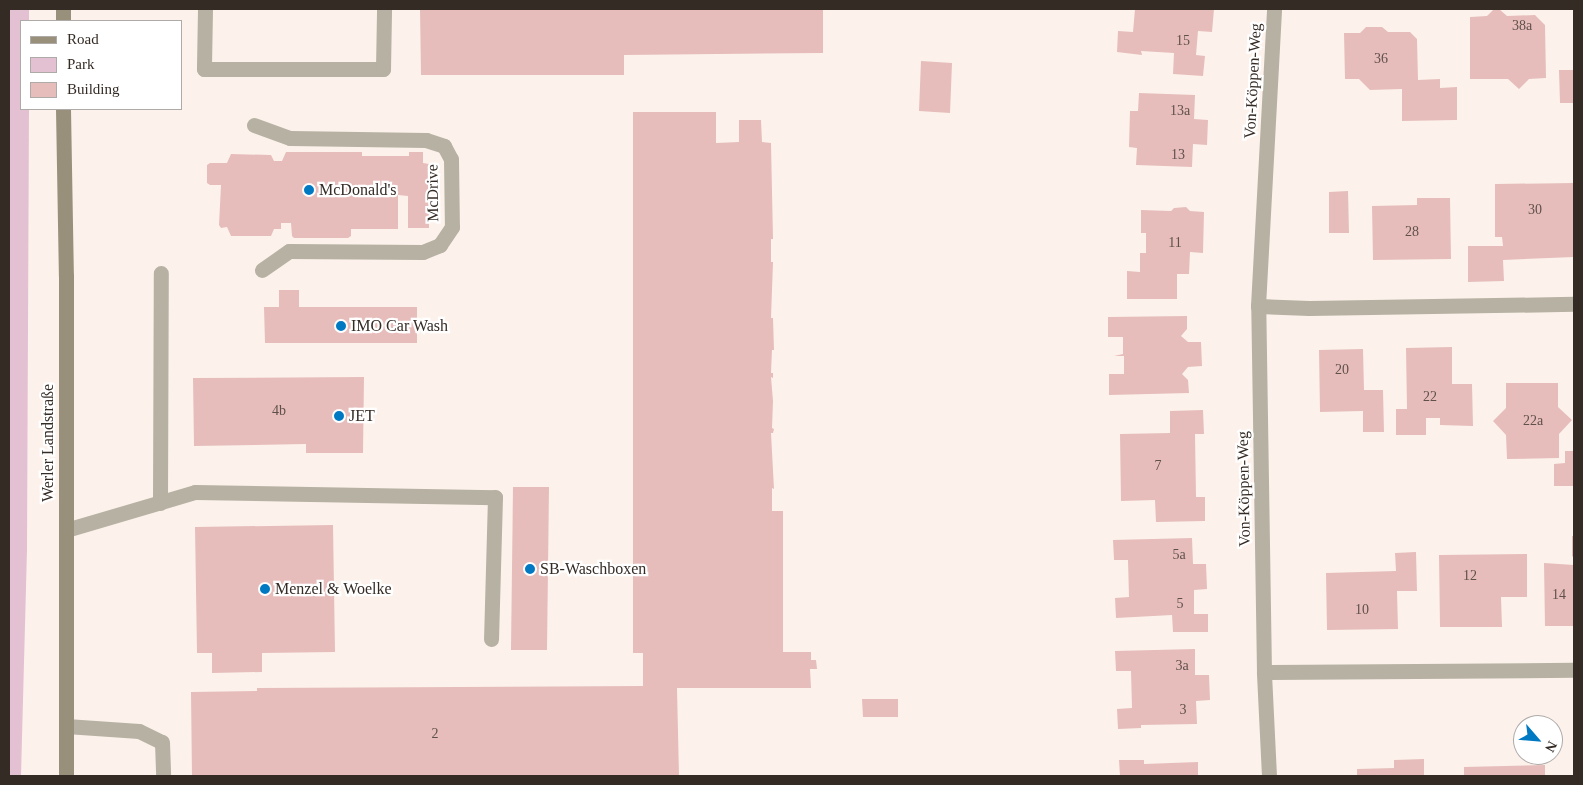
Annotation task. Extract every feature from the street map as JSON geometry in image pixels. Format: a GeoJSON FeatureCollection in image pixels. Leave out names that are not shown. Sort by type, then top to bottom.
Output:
{"type":"FeatureCollection","features":[{"type":"Feature","properties":{"kind":"main road","name":"Werler Landstraße"},"geometry":{"type":"LineString","coordinates":[[63,110],[66,776]]}},
{"type":"Feature","properties":{"kind":"street"},"geometry":{"type":"LineString","coordinates":[[205,9],[204,69],[383,69],[384,9]]}},
{"type":"Feature","properties":{"kind":"street","name":"Von-Köppen-Weg"},"geometry":{"type":"LineString","coordinates":[[1269,776],[1264,672],[1258,306],[1274,9]]}},
{"type":"Feature","properties":{"kind":"street","name":"McDrive"},"geometry":{"type":"LineString","coordinates":[[254,125],[290,138],[426,140],[444,146],[451,159],[452,227],[440,245],[423,252],[289,251],[262,270]]}},
{"type":"Feature","properties":{"kind":"street"},"geometry":{"type":"LineString","coordinates":[[160,503],[161,273]]}},
{"type":"Feature","properties":{"kind":"street"},"geometry":{"type":"LineString","coordinates":[[1258,306],[1309,308],[1574,304]]}},
{"type":"Feature","properties":{"kind":"street"},"geometry":{"type":"LineString","coordinates":[[66,530],[196,492],[495,497],[491,639]]}},
{"type":"Feature","properties":{"kind":"street"},"geometry":{"type":"LineString","coordinates":[[1264,672],[1574,670]]}},
{"type":"Feature","properties":{"kind":"street"},"geometry":{"type":"LineString","coordinates":[[66,726],[139,731],[162,742],[163,776]]}},
{"type":"Feature","properties":{"kind":"green space"},"geometry":{"type":"Polygon","coordinates":[[[9,9],[29,9],[29,20],[20,20],[20,110],[29,110],[27,550],[21,776],[9,776],[9,9]]]}},
{"type":"Feature","properties":{"kind":"building"},"geometry":{"type":"Polygon","coordinates":[[[420,9],[823,9],[823,53],[624,55],[624,75],[421,75],[420,9]]]}},
{"type":"Feature","properties":{"kind":"building"},"geometry":{"type":"Polygon","coordinates":[[[1135,9],[1214,9],[1212,32],[1198,31],[1196,55],[1205,56],[1203,76],[1173,74],[1174,53],[1141,51],[1142,55],[1117,52],[1118,31],[1133,32],[1135,9]]]}},
{"type":"Feature","properties":{"kind":"building"},"geometry":{"type":"Polygon","coordinates":[[[1494,9],[1499,9],[1507,16],[1535,15],[1545,25],[1546,78],[1529,79],[1519,89],[1508,79],[1470,79],[1470,17],[1487,16],[1494,9]]]}},
{"type":"Feature","properties":{"kind":"building"},"geometry":{"type":"Polygon","coordinates":[[[1366,27],[1382,27],[1388,32],[1410,32],[1417,39],[1418,80],[1440,79],[1440,88],[1457,87],[1457,120],[1402,121],[1402,89],[1370,90],[1359,79],[1345,79],[1344,33],[1360,33],[1366,27]]]}},
{"type":"Feature","properties":{"kind":"building"},"geometry":{"type":"Polygon","coordinates":[[[921,61],[952,63],[950,113],[919,111],[921,61]]]}},
{"type":"Feature","properties":{"kind":"building"},"geometry":{"type":"Polygon","coordinates":[[[1559,70],[1574,70],[1574,103],[1560,103],[1559,70]]]}},
{"type":"Feature","properties":{"kind":"building"},"geometry":{"type":"Polygon","coordinates":[[[1139,93],[1195,95],[1194,119],[1208,120],[1207,145],[1193,144],[1192,167],[1136,165],[1137,148],[1129,147],[1130,111],[1138,111],[1139,93]]]}},
{"type":"Feature","properties":{"kind":"building"},"geometry":{"type":"Polygon","coordinates":[[[633,112],[716,112],[716,143],[739,142],[739,120],[761,120],[762,142],[771,143],[773,239],[771,239],[771,262],[773,262],[771,318],[773,318],[774,350],[772,350],[771,373],[773,373],[773,378],[771,377],[773,401],[772,428],[774,429],[773,433],[771,433],[774,489],[772,488],[772,511],[783,511],[783,652],[811,652],[811,660],[816,660],[817,669],[810,669],[811,688],[677,688],[679,776],[192,776],[191,692],[257,691],[257,688],[643,686],[643,653],[633,653],[633,112]]]}},
{"type":"Feature","properties":{"kind":"building","name":"McDonald's"},"geometry":{"type":"Polygon","coordinates":[[[286,152],[362,152],[362,156],[409,156],[409,152],[423,152],[423,163],[429,164],[429,228],[408,228],[408,196],[398,195],[398,229],[351,229],[351,236],[348,238],[294,238],[292,236],[291,223],[281,223],[281,229],[274,229],[271,236],[231,236],[227,227],[221,228],[219,225],[221,185],[210,185],[207,183],[207,165],[210,163],[227,163],[231,154],[271,155],[274,161],[282,161],[286,152]]]}},
{"type":"Feature","properties":{"kind":"building"},"geometry":{"type":"Polygon","coordinates":[[[1574,183],[1574,257],[1503,260],[1504,281],[1468,282],[1468,246],[1503,246],[1502,237],[1495,237],[1495,184],[1574,183]]]}},
{"type":"Feature","properties":{"kind":"building"},"geometry":{"type":"Polygon","coordinates":[[[1348,191],[1349,233],[1329,233],[1329,192],[1348,191]]]}},
{"type":"Feature","properties":{"kind":"building"},"geometry":{"type":"Polygon","coordinates":[[[1417,198],[1450,198],[1451,259],[1373,260],[1372,206],[1417,205],[1417,198]]]}},
{"type":"Feature","properties":{"kind":"building"},"geometry":{"type":"Polygon","coordinates":[[[1186,207],[1190,211],[1204,212],[1203,253],[1190,252],[1189,274],[1177,274],[1177,299],[1127,299],[1127,271],[1140,272],[1140,253],[1146,253],[1146,233],[1141,233],[1141,210],[1171,211],[1174,208],[1186,207]]]}},
{"type":"Feature","properties":{"kind":"building","name":"IMO Car Wash"},"geometry":{"type":"Polygon","coordinates":[[[279,290],[299,290],[299,307],[417,307],[417,343],[265,343],[264,307],[279,307],[279,290]]]}},
{"type":"Feature","properties":{"kind":"building"},"geometry":{"type":"Polygon","coordinates":[[[1187,316],[1187,329],[1181,336],[1188,342],[1201,342],[1202,366],[1188,367],[1182,374],[1188,380],[1189,393],[1109,395],[1109,374],[1124,374],[1124,356],[1114,356],[1123,354],[1123,337],[1108,337],[1108,317],[1187,316]]]}},
{"type":"Feature","properties":{"kind":"building"},"geometry":{"type":"Polygon","coordinates":[[[1452,347],[1452,384],[1472,384],[1473,426],[1440,425],[1440,418],[1426,418],[1426,435],[1396,435],[1396,409],[1407,409],[1406,348],[1452,347]]]}},
{"type":"Feature","properties":{"kind":"building"},"geometry":{"type":"Polygon","coordinates":[[[1363,349],[1364,390],[1383,390],[1384,432],[1363,432],[1363,411],[1320,412],[1319,350],[1363,349]]]}},
{"type":"Feature","properties":{"kind":"building"},"geometry":{"type":"Polygon","coordinates":[[[364,377],[363,453],[306,453],[306,444],[194,446],[193,378],[364,377]]]}},
{"type":"Feature","properties":{"kind":"building"},"geometry":{"type":"Polygon","coordinates":[[[1506,383],[1558,383],[1558,407],[1572,420],[1559,434],[1559,458],[1507,459],[1506,435],[1493,421],[1506,408],[1506,383]]]}},
{"type":"Feature","properties":{"kind":"building"},"geometry":{"type":"Polygon","coordinates":[[[1203,410],[1204,434],[1195,434],[1196,497],[1205,497],[1205,521],[1156,522],[1155,500],[1121,501],[1120,434],[1170,433],[1170,411],[1203,410]]]}},
{"type":"Feature","properties":{"kind":"building"},"geometry":{"type":"Polygon","coordinates":[[[1565,451],[1574,451],[1574,486],[1554,486],[1554,464],[1565,463],[1565,451]]]}},
{"type":"Feature","properties":{"kind":"building","name":"SB-Waschboxen"},"geometry":{"type":"Polygon","coordinates":[[[513,487],[549,487],[547,650],[511,650],[513,487]]]}},
{"type":"Feature","properties":{"kind":"building","name":"Menzel & Woelke"},"geometry":{"type":"Polygon","coordinates":[[[333,525],[335,652],[262,653],[262,672],[212,673],[212,653],[197,653],[195,527],[333,525]]]}},
{"type":"Feature","properties":{"kind":"building"},"geometry":{"type":"Polygon","coordinates":[[[1572,536],[1574,536],[1574,558],[1572,556],[1572,536]]]}},
{"type":"Feature","properties":{"kind":"building"},"geometry":{"type":"Polygon","coordinates":[[[1192,538],[1193,564],[1206,564],[1207,589],[1194,590],[1194,614],[1208,614],[1208,632],[1173,632],[1172,615],[1116,618],[1115,598],[1129,597],[1128,560],[1114,560],[1113,540],[1192,538]]]}},
{"type":"Feature","properties":{"kind":"building"},"geometry":{"type":"Polygon","coordinates":[[[1416,552],[1417,591],[1397,591],[1398,629],[1327,630],[1326,573],[1396,571],[1395,553],[1416,552]]]}},
{"type":"Feature","properties":{"kind":"building"},"geometry":{"type":"Polygon","coordinates":[[[1527,554],[1527,597],[1501,597],[1502,627],[1440,627],[1439,555],[1527,554]]]}},
{"type":"Feature","properties":{"kind":"building"},"geometry":{"type":"Polygon","coordinates":[[[1544,563],[1574,565],[1574,626],[1545,626],[1544,563]]]}},
{"type":"Feature","properties":{"kind":"building"},"geometry":{"type":"Polygon","coordinates":[[[1195,649],[1195,675],[1209,675],[1210,700],[1196,701],[1197,724],[1141,725],[1141,728],[1118,729],[1117,709],[1132,708],[1131,671],[1116,671],[1115,651],[1195,649]]]}},
{"type":"Feature","properties":{"kind":"building"},"geometry":{"type":"Polygon","coordinates":[[[862,699],[898,699],[898,717],[863,717],[862,699]]]}},
{"type":"Feature","properties":{"kind":"building"},"geometry":{"type":"Polygon","coordinates":[[[1424,759],[1424,776],[1357,776],[1357,769],[1394,768],[1394,760],[1424,759]]]}},
{"type":"Feature","properties":{"kind":"building"},"geometry":{"type":"Polygon","coordinates":[[[1119,760],[1144,760],[1144,764],[1198,762],[1198,776],[1120,776],[1119,760]]]}},
{"type":"Feature","properties":{"kind":"building"},"geometry":{"type":"Polygon","coordinates":[[[1545,765],[1545,776],[1464,776],[1464,767],[1545,765]]]}},
{"type":"Feature","properties":{"kind":"place","name":"McDonald's"},"geometry":{"type":"Point","coordinates":[309,190]}},
{"type":"Feature","properties":{"kind":"place","name":"IMO Car Wash"},"geometry":{"type":"Point","coordinates":[341,326]}},
{"type":"Feature","properties":{"kind":"place","name":"JET"},"geometry":{"type":"Point","coordinates":[339,416]}},
{"type":"Feature","properties":{"kind":"place","name":"SB-Waschboxen"},"geometry":{"type":"Point","coordinates":[530,569]}},
{"type":"Feature","properties":{"kind":"place","name":"Menzel & Woelke"},"geometry":{"type":"Point","coordinates":[265,589]}}]}
